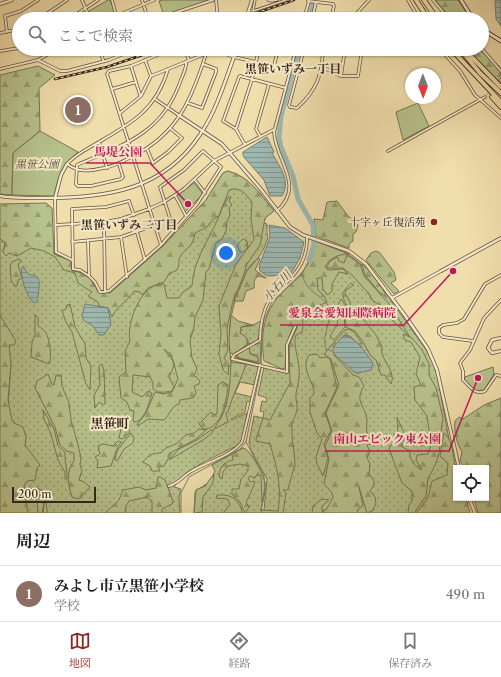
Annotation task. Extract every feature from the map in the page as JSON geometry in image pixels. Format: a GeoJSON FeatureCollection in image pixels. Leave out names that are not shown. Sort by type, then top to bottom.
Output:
{"type":"FeatureCollection","features":[{"type":"Feature","properties":{"kind":"highway"},"geometry":{"type":"LineString","coordinates":[[416,0],[424,12]]}},
{"type":"Feature","properties":{"kind":"highway"},"geometry":{"type":"LineString","coordinates":[[424,0],[434,12]]}},
{"type":"Feature","properties":{"kind":"highway"},"geometry":{"type":"LineString","coordinates":[[457,56],[501,107]]}},
{"type":"Feature","properties":{"kind":"highway"},"geometry":{"type":"LineString","coordinates":[[466,56],[480,73],[501,93]]}},
{"type":"Feature","properties":{"kind":"highway"},"geometry":{"type":"LineString","coordinates":[[471,56],[501,87]]}},
{"type":"Feature","properties":{"kind":"highway"},"geometry":{"type":"LineString","coordinates":[[470,71],[501,102]]}},
{"type":"Feature","properties":{"kind":"main road"},"geometry":{"type":"LineString","coordinates":[[461,0],[469,12]]}},
{"type":"Feature","properties":{"kind":"main road"},"geometry":{"type":"LineString","coordinates":[[489,33],[501,41]]}},
{"type":"Feature","properties":{"kind":"street"},"geometry":{"type":"LineString","coordinates":[[0,4],[5,1],[12,0]]}},
{"type":"Feature","properties":{"kind":"street"},"geometry":{"type":"LineString","coordinates":[[18,12],[38,0]]}},
{"type":"Feature","properties":{"kind":"street"},"geometry":{"type":"LineString","coordinates":[[49,12],[65,0]]}},
{"type":"Feature","properties":{"kind":"street"},"geometry":{"type":"LineString","coordinates":[[82,0],[88,12]]}},
{"type":"Feature","properties":{"kind":"street"},"geometry":{"type":"LineString","coordinates":[[79,12],[98,0]]}},
{"type":"Feature","properties":{"kind":"street"},"geometry":{"type":"LineString","coordinates":[[112,0],[115,12]]}},
{"type":"Feature","properties":{"kind":"street"},"geometry":{"type":"LineString","coordinates":[[142,0],[146,12]]}},
{"type":"Feature","properties":{"kind":"street"},"geometry":{"type":"LineString","coordinates":[[124,12],[154,0]]}},
{"type":"Feature","properties":{"kind":"street"},"geometry":{"type":"LineString","coordinates":[[177,12],[213,0]]}},
{"type":"Feature","properties":{"kind":"street"},"geometry":{"type":"LineString","coordinates":[[216,0],[217,12]]}},
{"type":"Feature","properties":{"kind":"street"},"geometry":{"type":"LineString","coordinates":[[248,12],[252,0]]}},
{"type":"Feature","properties":{"kind":"street"},"geometry":{"type":"LineString","coordinates":[[255,0],[253,11],[286,0]]}},
{"type":"Feature","properties":{"kind":"street"},"geometry":{"type":"LineString","coordinates":[[268,0],[277,0]]}},
{"type":"Feature","properties":{"kind":"street"},"geometry":{"type":"LineString","coordinates":[[358,12],[369,0]]}},
{"type":"Feature","properties":{"kind":"street"},"geometry":{"type":"LineString","coordinates":[[408,0],[415,12]]}},
{"type":"Feature","properties":{"kind":"street"},"geometry":{"type":"LineString","coordinates":[[433,0],[443,12]]}},
{"type":"Feature","properties":{"kind":"street"},"geometry":{"type":"LineString","coordinates":[[306,12],[309,1],[333,4],[333,12]]}},
{"type":"Feature","properties":{"kind":"street"},"geometry":{"type":"LineString","coordinates":[[313,12],[315,2]]}},
{"type":"Feature","properties":{"kind":"street"},"geometry":{"type":"LineString","coordinates":[[7,32],[5,16],[12,14]]}},
{"type":"Feature","properties":{"kind":"street"},"geometry":{"type":"LineString","coordinates":[[0,33],[12,31]]}},
{"type":"Feature","properties":{"kind":"street"},"geometry":{"type":"LineString","coordinates":[[0,51],[12,49]]}},
{"type":"Feature","properties":{"kind":"street"},"geometry":{"type":"LineString","coordinates":[[0,69],[38,60],[45,56]]}},
{"type":"Feature","properties":{"kind":"street"},"geometry":{"type":"LineString","coordinates":[[102,56],[103,60]]}},
{"type":"Feature","properties":{"kind":"street"},"geometry":{"type":"LineString","coordinates":[[38,60],[60,71],[78,69],[118,56]]}},
{"type":"Feature","properties":{"kind":"street"},"geometry":{"type":"LineString","coordinates":[[155,56],[131,66],[108,72],[161,245]]}},
{"type":"Feature","properties":{"kind":"street"},"geometry":{"type":"LineString","coordinates":[[118,164],[123,177],[121,179],[91,186],[77,185],[76,171],[78,164],[129,143],[148,130],[161,117],[175,94],[187,61],[186,56]]}},
{"type":"Feature","properties":{"kind":"street"},"geometry":{"type":"LineString","coordinates":[[120,113],[141,96],[151,76],[201,56]]}},
{"type":"Feature","properties":{"kind":"street"},"geometry":{"type":"LineString","coordinates":[[67,164],[76,171],[107,168],[147,149],[171,129],[180,116],[188,103],[205,56]]}},
{"type":"Feature","properties":{"kind":"street"},"geometry":{"type":"LineString","coordinates":[[236,129],[252,80],[257,56]]}},
{"type":"Feature","properties":{"kind":"street"},"geometry":{"type":"LineString","coordinates":[[274,66],[276,56]]}},
{"type":"Feature","properties":{"kind":"street"},"geometry":{"type":"LineString","coordinates":[[277,211],[286,200],[289,188],[286,169],[274,139],[275,128],[294,56]]}},
{"type":"Feature","properties":{"kind":"street"},"geometry":{"type":"LineString","coordinates":[[302,56],[289,107],[298,107],[313,92],[322,67],[323,56]]}},
{"type":"Feature","properties":{"kind":"street"},"geometry":{"type":"LineString","coordinates":[[341,76],[344,56]]}},
{"type":"Feature","properties":{"kind":"street"},"geometry":{"type":"LineString","coordinates":[[322,67],[341,76],[359,75],[361,56]]}},
{"type":"Feature","properties":{"kind":"street"},"geometry":{"type":"LineString","coordinates":[[446,56],[460,71],[480,100],[501,118]]}},
{"type":"Feature","properties":{"kind":"street"},"geometry":{"type":"LineString","coordinates":[[488,56],[501,71]]}},
{"type":"Feature","properties":{"kind":"street"},"geometry":{"type":"LineString","coordinates":[[0,196],[55,198],[104,195],[129,189],[154,177],[175,162],[203,130],[213,111],[234,57],[290,70]]}},
{"type":"Feature","properties":{"kind":"street"},"geometry":{"type":"LineString","coordinates":[[449,60],[452,57]]}},
{"type":"Feature","properties":{"kind":"street"},"geometry":{"type":"LineString","coordinates":[[145,60],[151,76]]}},
{"type":"Feature","properties":{"kind":"street"},"geometry":{"type":"LineString","coordinates":[[188,103],[202,108],[211,86],[216,70],[203,64]]}},
{"type":"Feature","properties":{"kind":"street"},"geometry":{"type":"LineString","coordinates":[[131,66],[141,96]]}},
{"type":"Feature","properties":{"kind":"street"},"geometry":{"type":"LineString","coordinates":[[73,261],[56,252],[55,198],[61,175],[67,164],[74,157],[140,117],[161,89],[168,69]]}},
{"type":"Feature","properties":{"kind":"street"},"geometry":{"type":"LineString","coordinates":[[245,145],[236,129],[222,121],[239,77],[240,76],[286,88]]}},
{"type":"Feature","properties":{"kind":"street"},"geometry":{"type":"LineString","coordinates":[[112,89],[136,82]]}},
{"type":"Feature","properties":{"kind":"street"},"geometry":{"type":"LineString","coordinates":[[260,136],[256,129],[269,84]]}},
{"type":"Feature","properties":{"kind":"street"},"geometry":{"type":"LineString","coordinates":[[388,151],[485,97]]}},
{"type":"Feature","properties":{"kind":"street"},"geometry":{"type":"LineString","coordinates":[[155,99],[203,130],[229,152],[260,188],[290,227],[307,236],[349,251],[372,270],[433,359],[437,370],[458,465]]}},
{"type":"Feature","properties":{"kind":"street"},"geometry":{"type":"LineString","coordinates":[[56,225],[104,222],[134,215],[149,209],[175,195],[195,180],[214,161],[275,128]]}},
{"type":"Feature","properties":{"kind":"street"},"geometry":{"type":"LineString","coordinates":[[147,149],[153,163],[168,152],[182,138],[171,129]]}},
{"type":"Feature","properties":{"kind":"street"},"geometry":{"type":"LineString","coordinates":[[98,142],[107,168]]}},
{"type":"Feature","properties":{"kind":"street"},"geometry":{"type":"LineString","coordinates":[[134,215],[129,201],[106,207],[72,209],[73,270],[80,270],[89,276],[95,282],[100,292],[106,292],[114,289],[145,261],[174,231],[205,193],[221,167],[202,152],[184,170],[161,186],[164,202],[174,231]]}},
{"type":"Feature","properties":{"kind":"street"},"geometry":{"type":"LineString","coordinates":[[195,180],[205,193]]}},
{"type":"Feature","properties":{"kind":"street"},"geometry":{"type":"LineString","coordinates":[[175,195],[186,216]]}},
{"type":"Feature","properties":{"kind":"street"},"geometry":{"type":"LineString","coordinates":[[104,222],[106,292]]}},
{"type":"Feature","properties":{"kind":"street"},"geometry":{"type":"LineString","coordinates":[[72,242],[121,237],[155,225]]}},
{"type":"Feature","properties":{"kind":"street"},"geometry":{"type":"LineString","coordinates":[[137,232],[145,261]]}},
{"type":"Feature","properties":{"kind":"street"},"geometry":{"type":"LineString","coordinates":[[295,327],[287,345],[287,372],[261,365],[235,361],[232,356],[260,340],[261,321],[270,298],[292,277],[302,264],[306,252],[307,236]]}},
{"type":"Feature","properties":{"kind":"street"},"geometry":{"type":"LineString","coordinates":[[121,237],[127,277]]}},
{"type":"Feature","properties":{"kind":"street"},"geometry":{"type":"LineString","coordinates":[[392,298],[501,238]]}},
{"type":"Feature","properties":{"kind":"street"},"geometry":{"type":"LineString","coordinates":[[88,241],[89,276]]}},
{"type":"Feature","properties":{"kind":"street"},"geometry":{"type":"LineString","coordinates":[[474,341],[443,337],[439,333],[439,328],[443,325],[457,323],[464,319],[485,284],[501,275]]}},
{"type":"Feature","properties":{"kind":"street"},"geometry":{"type":"LineString","coordinates":[[501,300],[484,318],[470,350],[460,363],[463,371],[464,382],[470,385],[474,392],[480,393],[486,391],[496,375],[501,376]]}},
{"type":"Feature","properties":{"kind":"street"},"geometry":{"type":"LineString","coordinates":[[501,338],[492,340],[488,348],[492,353],[501,351]]}},
{"type":"Feature","properties":{"kind":"street"},"geometry":{"type":"LineString","coordinates":[[169,486],[177,484],[189,473],[240,444],[248,427],[261,365]]}},
{"type":"Feature","properties":{"kind":"street"},"geometry":{"type":"LineString","coordinates":[[470,501],[475,513]]}},
{"type":"Feature","properties":{"kind":"green space"},"geometry":{"type":"Polygon","coordinates":[[[110,0],[115,12],[89,12],[110,0]]]}},
{"type":"Feature","properties":{"kind":"green space"},"geometry":{"type":"Polygon","coordinates":[[[212,0],[176,12],[163,12],[159,1],[212,0]]]}},
{"type":"Feature","properties":{"kind":"green space"},"geometry":{"type":"Polygon","coordinates":[[[435,0],[458,0],[466,12],[446,12],[435,0]]]}},
{"type":"Feature","properties":{"kind":"green space"},"geometry":{"type":"Polygon","coordinates":[[[474,56],[487,56],[500,67],[501,78],[499,80],[501,84],[474,56]]]}},
{"type":"Feature","properties":{"kind":"green space"},"geometry":{"type":"Polygon","coordinates":[[[38,66],[55,75],[39,88],[40,131],[13,153],[12,195],[0,194],[0,75],[38,66]]]}},
{"type":"Feature","properties":{"kind":"green space"},"geometry":{"type":"Polygon","coordinates":[[[418,104],[429,126],[403,140],[396,112],[418,104]]]}},
{"type":"Feature","properties":{"kind":"green space","name":"黒笹公園"},"geometry":{"type":"Polygon","coordinates":[[[40,131],[78,152],[64,167],[57,182],[54,196],[12,195],[13,153],[40,131]]]}},
{"type":"Feature","properties":{"kind":"green space"},"geometry":{"type":"Polygon","coordinates":[[[228,171],[249,182],[274,211],[265,218],[264,223],[267,224],[268,237],[259,257],[247,271],[237,295],[230,326],[231,362],[258,366],[255,385],[240,382],[235,393],[252,397],[251,402],[247,401],[245,412],[231,419],[232,420],[247,413],[243,438],[238,445],[194,468],[179,480],[174,487],[181,489],[179,497],[180,513],[26,513],[24,486],[7,416],[11,364],[0,325],[0,239],[5,241],[4,249],[37,245],[71,261],[72,271],[81,273],[88,277],[98,292],[110,293],[163,246],[206,200],[223,173],[228,171]]]}},
{"type":"Feature","properties":{"kind":"green space"},"geometry":{"type":"Polygon","coordinates":[[[228,171],[249,182],[274,211],[265,218],[260,245],[247,264],[233,301],[227,328],[228,350],[224,358],[229,365],[228,375],[223,370],[219,354],[221,334],[219,306],[236,264],[254,240],[251,219],[252,202],[240,190],[229,190],[219,216],[213,219],[207,227],[195,233],[193,242],[180,257],[177,270],[169,274],[164,282],[148,288],[142,295],[140,292],[134,291],[112,317],[108,308],[99,306],[98,302],[88,296],[92,292],[78,283],[75,273],[64,270],[55,257],[44,251],[31,248],[17,256],[9,253],[6,256],[3,252],[6,243],[0,239],[0,204],[46,203],[52,208],[54,254],[71,261],[72,271],[81,273],[88,277],[98,292],[110,293],[163,246],[206,200],[223,173],[228,171]]]}},
{"type":"Feature","properties":{"kind":"green space"},"geometry":{"type":"Polygon","coordinates":[[[194,183],[203,194],[185,212],[176,196],[194,183]]]}},
{"type":"Feature","properties":{"kind":"green space"},"geometry":{"type":"Polygon","coordinates":[[[228,197],[231,197],[229,201],[232,205],[229,208],[230,215],[227,221],[226,231],[222,239],[216,243],[209,269],[206,272],[203,300],[195,317],[190,341],[192,358],[197,369],[194,375],[200,381],[199,384],[194,386],[196,393],[193,398],[180,400],[179,404],[172,409],[164,420],[148,419],[138,426],[137,425],[146,413],[154,394],[156,392],[163,394],[172,392],[178,379],[174,362],[168,352],[164,349],[173,361],[172,371],[169,377],[174,387],[172,391],[158,392],[153,389],[153,383],[150,377],[133,375],[132,392],[142,397],[148,391],[152,393],[145,414],[136,422],[133,421],[134,411],[130,410],[127,402],[121,398],[119,377],[126,372],[125,351],[130,341],[130,325],[133,315],[142,297],[148,290],[156,285],[164,284],[167,298],[179,298],[183,292],[192,286],[193,275],[200,255],[228,197]]]}},
{"type":"Feature","properties":{"kind":"green space"},"geometry":{"type":"Polygon","coordinates":[[[337,201],[348,216],[358,225],[356,232],[353,234],[353,241],[349,244],[349,248],[316,236],[314,219],[323,220],[327,202],[337,201]]]}},
{"type":"Feature","properties":{"kind":"green space"},"geometry":{"type":"Polygon","coordinates":[[[243,239],[247,241],[248,247],[243,252],[240,252],[237,245],[243,239]]]}},
{"type":"Feature","properties":{"kind":"green space"},"geometry":{"type":"Polygon","coordinates":[[[315,241],[344,251],[370,271],[427,351],[436,368],[450,445],[455,465],[453,465],[453,471],[416,513],[194,513],[196,490],[205,485],[212,477],[215,471],[212,465],[243,448],[253,458],[264,481],[265,491],[261,510],[264,510],[267,479],[251,450],[249,442],[254,416],[263,418],[264,412],[260,411],[262,401],[266,402],[267,398],[258,395],[264,367],[290,373],[289,345],[297,328],[303,272],[312,258],[315,241]]]}},
{"type":"Feature","properties":{"kind":"green space"},"geometry":{"type":"Polygon","coordinates":[[[315,241],[349,254],[335,257],[329,261],[325,267],[328,270],[343,269],[348,274],[339,272],[332,284],[332,291],[328,295],[323,290],[322,278],[317,278],[318,290],[325,297],[327,302],[318,306],[315,313],[304,317],[302,332],[296,335],[295,344],[299,374],[296,396],[297,410],[292,424],[295,466],[288,490],[283,490],[286,493],[283,513],[263,513],[260,510],[278,511],[279,485],[277,469],[270,444],[256,441],[256,439],[263,418],[270,420],[290,383],[289,345],[297,328],[294,326],[289,337],[285,368],[282,369],[264,361],[263,338],[265,322],[267,315],[281,293],[305,269],[313,252],[315,241]]]}},
{"type":"Feature","properties":{"kind":"green space"},"geometry":{"type":"Polygon","coordinates":[[[376,251],[380,253],[394,272],[396,280],[391,283],[399,291],[394,294],[366,260],[371,253],[376,251]]]}},
{"type":"Feature","properties":{"kind":"green space"},"geometry":{"type":"Polygon","coordinates":[[[347,255],[360,264],[364,276],[389,304],[410,337],[393,321],[382,307],[372,300],[369,294],[352,275],[343,268],[327,268],[329,262],[337,257],[339,261],[344,263],[347,255]]]}},
{"type":"Feature","properties":{"kind":"green space"},"geometry":{"type":"Polygon","coordinates":[[[258,258],[260,259],[255,270],[266,278],[259,276],[257,277],[254,281],[254,288],[246,291],[243,301],[234,301],[247,271],[258,258]]]}},
{"type":"Feature","properties":{"kind":"green space"},"geometry":{"type":"Polygon","coordinates":[[[19,259],[21,260],[18,265],[22,278],[18,280],[17,286],[15,286],[11,280],[10,270],[12,262],[19,259]]]}},
{"type":"Feature","properties":{"kind":"green space"},"geometry":{"type":"Polygon","coordinates":[[[362,264],[377,279],[386,297],[379,292],[365,275],[362,264]]]}},
{"type":"Feature","properties":{"kind":"green space"},"geometry":{"type":"Polygon","coordinates":[[[351,283],[354,285],[346,290],[345,293],[350,302],[351,312],[354,315],[360,315],[376,335],[382,347],[383,356],[392,374],[391,384],[385,375],[381,375],[376,360],[371,356],[355,331],[346,327],[345,316],[347,306],[343,298],[343,293],[351,283]]]}},
{"type":"Feature","properties":{"kind":"green space"},"geometry":{"type":"Polygon","coordinates":[[[341,299],[346,306],[344,316],[345,327],[334,340],[330,336],[338,323],[336,311],[341,299]]]}},
{"type":"Feature","properties":{"kind":"green space"},"geometry":{"type":"Polygon","coordinates":[[[70,304],[75,327],[85,344],[86,358],[91,366],[90,390],[86,384],[72,332],[62,311],[66,309],[67,305],[70,304]]]}},
{"type":"Feature","properties":{"kind":"green space"},"geometry":{"type":"Polygon","coordinates":[[[0,315],[16,341],[14,345],[9,345],[11,364],[8,400],[12,420],[14,423],[23,427],[26,437],[25,445],[40,465],[37,468],[35,480],[27,481],[24,486],[28,513],[0,513],[0,315]]]}},
{"type":"Feature","properties":{"kind":"green space"},"geometry":{"type":"Polygon","coordinates":[[[35,315],[38,318],[38,326],[45,331],[49,340],[49,364],[31,357],[32,342],[35,335],[35,315]]]}},
{"type":"Feature","properties":{"kind":"green space"},"geometry":{"type":"Polygon","coordinates":[[[231,315],[238,321],[253,325],[241,327],[240,333],[246,337],[248,344],[234,354],[230,353],[229,339],[231,315]]]}},
{"type":"Feature","properties":{"kind":"green space"},"geometry":{"type":"Polygon","coordinates":[[[261,321],[258,342],[248,344],[248,340],[240,333],[241,327],[251,326],[261,321]]]}},
{"type":"Feature","properties":{"kind":"green space"},"geometry":{"type":"Polygon","coordinates":[[[349,329],[355,333],[362,344],[358,344],[350,336],[343,336],[334,355],[353,375],[359,377],[364,386],[361,391],[360,400],[367,419],[367,430],[370,444],[367,445],[370,452],[367,458],[370,464],[369,474],[374,481],[374,485],[370,491],[375,497],[376,504],[372,511],[367,513],[359,487],[363,506],[358,509],[357,513],[324,513],[323,510],[326,510],[333,498],[332,493],[324,484],[329,459],[325,446],[332,431],[326,413],[339,385],[331,359],[324,354],[345,330],[349,329]]]}},
{"type":"Feature","properties":{"kind":"green space"},"geometry":{"type":"Polygon","coordinates":[[[403,334],[412,338],[422,350],[429,364],[429,375],[436,388],[443,418],[440,438],[430,436],[427,416],[415,400],[414,387],[421,385],[416,374],[420,357],[411,342],[405,340],[403,334]]]}},
{"type":"Feature","properties":{"kind":"green space"},"geometry":{"type":"Polygon","coordinates":[[[261,343],[260,364],[237,358],[258,362],[257,355],[250,354],[249,346],[261,343]]]}},
{"type":"Feature","properties":{"kind":"green space"},"geometry":{"type":"Polygon","coordinates":[[[249,346],[250,354],[258,357],[258,362],[235,357],[249,346]]]}},
{"type":"Feature","properties":{"kind":"green space"},"geometry":{"type":"Polygon","coordinates":[[[317,354],[320,358],[327,357],[330,359],[337,387],[325,413],[331,430],[324,444],[328,458],[323,476],[317,464],[316,457],[322,439],[317,433],[310,412],[310,398],[314,394],[306,365],[309,355],[317,354]]]}},
{"type":"Feature","properties":{"kind":"green space"},"geometry":{"type":"Polygon","coordinates":[[[231,362],[246,364],[228,412],[226,413],[228,422],[214,429],[221,418],[226,405],[229,391],[231,362]]]}},
{"type":"Feature","properties":{"kind":"green space"},"geometry":{"type":"Polygon","coordinates":[[[102,364],[104,371],[105,403],[104,405],[99,402],[95,408],[94,395],[100,385],[99,366],[102,364]]]}},
{"type":"Feature","properties":{"kind":"green space"},"geometry":{"type":"Polygon","coordinates":[[[493,367],[494,374],[484,390],[475,391],[464,380],[465,377],[493,367]]]}},
{"type":"Feature","properties":{"kind":"green space"},"geometry":{"type":"Polygon","coordinates":[[[48,374],[52,384],[54,385],[56,375],[61,375],[62,386],[69,403],[71,420],[81,458],[80,465],[82,471],[79,480],[90,487],[79,499],[72,497],[69,483],[69,473],[71,465],[74,461],[74,453],[67,451],[60,445],[55,427],[35,388],[37,381],[48,374]]]}},
{"type":"Feature","properties":{"kind":"green space"},"geometry":{"type":"Polygon","coordinates":[[[223,382],[228,385],[225,405],[222,413],[215,425],[203,429],[199,424],[211,412],[214,415],[217,414],[218,385],[223,382]]]}},
{"type":"Feature","properties":{"kind":"green space"},"geometry":{"type":"Polygon","coordinates":[[[501,398],[501,513],[478,513],[475,501],[489,501],[489,465],[463,465],[460,461],[462,452],[456,437],[455,421],[459,417],[463,419],[484,405],[501,398]]]}},
{"type":"Feature","properties":{"kind":"green space"},"geometry":{"type":"Polygon","coordinates":[[[43,410],[54,429],[58,446],[65,452],[67,479],[65,479],[65,472],[58,460],[51,434],[44,419],[43,410]]]}},
{"type":"Feature","properties":{"kind":"green space"},"geometry":{"type":"Polygon","coordinates":[[[397,417],[405,435],[402,447],[410,451],[411,459],[414,464],[422,470],[416,460],[417,455],[428,454],[431,444],[438,441],[440,442],[436,462],[428,478],[426,496],[414,513],[408,513],[409,505],[412,501],[412,491],[402,483],[389,449],[391,445],[396,442],[398,435],[397,417]]]}},
{"type":"Feature","properties":{"kind":"green space"},"geometry":{"type":"Polygon","coordinates":[[[126,424],[130,432],[123,439],[119,438],[121,429],[126,424]]]}},
{"type":"Feature","properties":{"kind":"green space"},"geometry":{"type":"Polygon","coordinates":[[[199,429],[206,430],[196,439],[172,452],[164,466],[158,467],[160,471],[152,471],[150,466],[143,462],[149,456],[161,453],[166,448],[176,444],[186,435],[194,433],[199,429]]]}},
{"type":"Feature","properties":{"kind":"green space"},"geometry":{"type":"Polygon","coordinates":[[[213,430],[212,433],[203,440],[169,460],[179,449],[197,440],[213,430]]]}},
{"type":"Feature","properties":{"kind":"green space"},"geometry":{"type":"Polygon","coordinates":[[[131,433],[134,438],[133,443],[124,449],[118,460],[115,460],[117,451],[131,433]]]}},
{"type":"Feature","properties":{"kind":"green space"},"geometry":{"type":"Polygon","coordinates":[[[444,433],[448,437],[453,453],[453,501],[467,501],[470,513],[416,513],[428,498],[432,481],[447,475],[448,463],[440,456],[444,433]]]}},
{"type":"Feature","properties":{"kind":"green space"},"geometry":{"type":"Polygon","coordinates":[[[118,441],[121,442],[111,466],[97,468],[98,461],[95,457],[100,454],[98,446],[103,444],[113,446],[118,441]]]}},
{"type":"Feature","properties":{"kind":"green space"},"geometry":{"type":"Polygon","coordinates":[[[243,448],[246,449],[256,463],[262,474],[265,485],[265,492],[262,502],[261,476],[257,475],[255,478],[250,476],[248,478],[250,482],[255,481],[246,502],[249,507],[245,513],[240,502],[232,494],[232,489],[239,489],[241,479],[248,471],[248,466],[240,464],[228,466],[223,472],[222,479],[219,477],[222,466],[233,460],[232,454],[243,448]]]}},
{"type":"Feature","properties":{"kind":"green space"},"geometry":{"type":"Polygon","coordinates":[[[214,474],[213,483],[203,497],[202,512],[194,513],[196,490],[205,486],[214,474]]]}},
{"type":"Feature","properties":{"kind":"green space"},"geometry":{"type":"Polygon","coordinates":[[[158,477],[165,480],[173,501],[172,504],[162,509],[162,513],[152,513],[152,501],[147,497],[129,501],[126,506],[125,513],[105,513],[119,500],[123,490],[139,487],[146,490],[156,488],[158,477]]]}},
{"type":"Feature","properties":{"kind":"green space"},"geometry":{"type":"Polygon","coordinates":[[[36,488],[45,495],[48,513],[43,513],[44,503],[42,513],[38,513],[37,501],[34,492],[36,488]]]}},
{"type":"Feature","properties":{"kind":"green space"},"geometry":{"type":"Polygon","coordinates":[[[217,495],[230,496],[236,500],[242,511],[241,513],[223,513],[230,505],[228,499],[216,498],[217,495]]]}},
{"type":"Feature","properties":{"kind":"green space"},"geometry":{"type":"Polygon","coordinates":[[[322,499],[329,500],[322,506],[322,513],[312,513],[313,506],[322,499]]]}},
{"type":"Feature","properties":{"kind":"water"},"geometry":{"type":"Polygon","coordinates":[[[495,0],[501,0],[501,26],[496,19],[495,0]]]}},
{"type":"Feature","properties":{"kind":"water"},"geometry":{"type":"Polygon","coordinates":[[[267,137],[274,152],[272,153],[285,179],[282,196],[270,196],[264,180],[243,156],[243,152],[267,137]]]}},
{"type":"Feature","properties":{"kind":"water"},"geometry":{"type":"Polygon","coordinates":[[[269,225],[285,228],[304,242],[300,258],[290,275],[267,276],[260,271],[259,266],[270,237],[269,225]]]}},
{"type":"Feature","properties":{"kind":"water"},"geometry":{"type":"Polygon","coordinates":[[[23,266],[28,274],[37,277],[39,282],[38,300],[35,303],[26,292],[22,280],[23,266]]]}},
{"type":"Feature","properties":{"kind":"water"},"geometry":{"type":"Polygon","coordinates":[[[85,304],[108,308],[111,324],[104,335],[99,335],[92,325],[84,321],[82,316],[85,304]]]}},
{"type":"Feature","properties":{"kind":"water"},"geometry":{"type":"Polygon","coordinates":[[[343,336],[352,339],[364,350],[373,363],[371,370],[358,373],[354,372],[333,353],[333,348],[343,336]]]}},
{"type":"Feature","properties":{"kind":"waterway","name":"小石川"},"geometry":{"type":"LineString","coordinates":[[311,12],[314,0]]}},
{"type":"Feature","properties":{"kind":"waterway","name":"小石川"},"geometry":{"type":"LineString","coordinates":[[297,56],[281,116],[279,137],[281,147],[293,176],[298,199],[313,225],[314,245],[309,260]]}},
{"type":"Feature","properties":{"kind":"waterway","name":"小石川"},"geometry":{"type":"LineString","coordinates":[[181,513],[181,493],[189,477],[240,449],[246,442],[261,368],[264,320],[272,302],[302,274],[309,260]]}},
{"type":"Feature","properties":{"kind":"waterway"},"geometry":{"type":"LineString","coordinates":[[302,274],[307,286],[324,300],[329,308],[330,313],[325,344],[326,349],[332,351]]}},
{"type":"Feature","properties":{"kind":"waterway"},"geometry":{"type":"LineString","coordinates":[[293,333],[299,324]]}},
{"type":"Feature","properties":{"kind":"waterway"},"geometry":{"type":"LineString","coordinates":[[288,351],[290,341]]}},
{"type":"Feature","properties":{"kind":"waterway"},"geometry":{"type":"LineString","coordinates":[[246,442],[264,476],[265,487],[261,510]]}},
{"type":"Feature","properties":{"kind":"tunnel"},"geometry":{"type":"LineString","coordinates":[[485,97],[495,86]]}},
{"type":"Feature","properties":{"kind":"railway"},"geometry":{"type":"LineString","coordinates":[[259,12],[294,0]]}},
{"type":"Feature","properties":{"kind":"railway"},"geometry":{"type":"LineString","coordinates":[[55,79],[107,67],[139,56]]}},
{"type":"Feature","properties":{"kind":"place","name":"みよし市立黒笹小学校"},"geometry":{"type":"Point","coordinates":[78,110]}},
{"type":"Feature","properties":{"kind":"place","name":"馬堤公園"},"geometry":{"type":"Point","coordinates":[188,204]}},
{"type":"Feature","properties":{"kind":"place","name":"十字ヶ丘復活苑"},"geometry":{"type":"Point","coordinates":[434,222]}},
{"type":"Feature","properties":{"kind":"place","name":"愛泉会愛知国際病院"},"geometry":{"type":"Point","coordinates":[453,271]}},
{"type":"Feature","properties":{"kind":"place","name":"南山エピック東公園"},"geometry":{"type":"Point","coordinates":[478,378]}},
{"type":"Feature","properties":{"kind":"district","name":"黒笹いずみ一丁目"},"geometry":{"type":"Point","coordinates":[293,68]}},
{"type":"Feature","properties":{"kind":"district","name":"黒笹いずみ二丁目"},"geometry":{"type":"Point","coordinates":[129,224]}},
{"type":"Feature","properties":{"kind":"district","name":"黒笹町"},"geometry":{"type":"Point","coordinates":[110,423]}}]}
